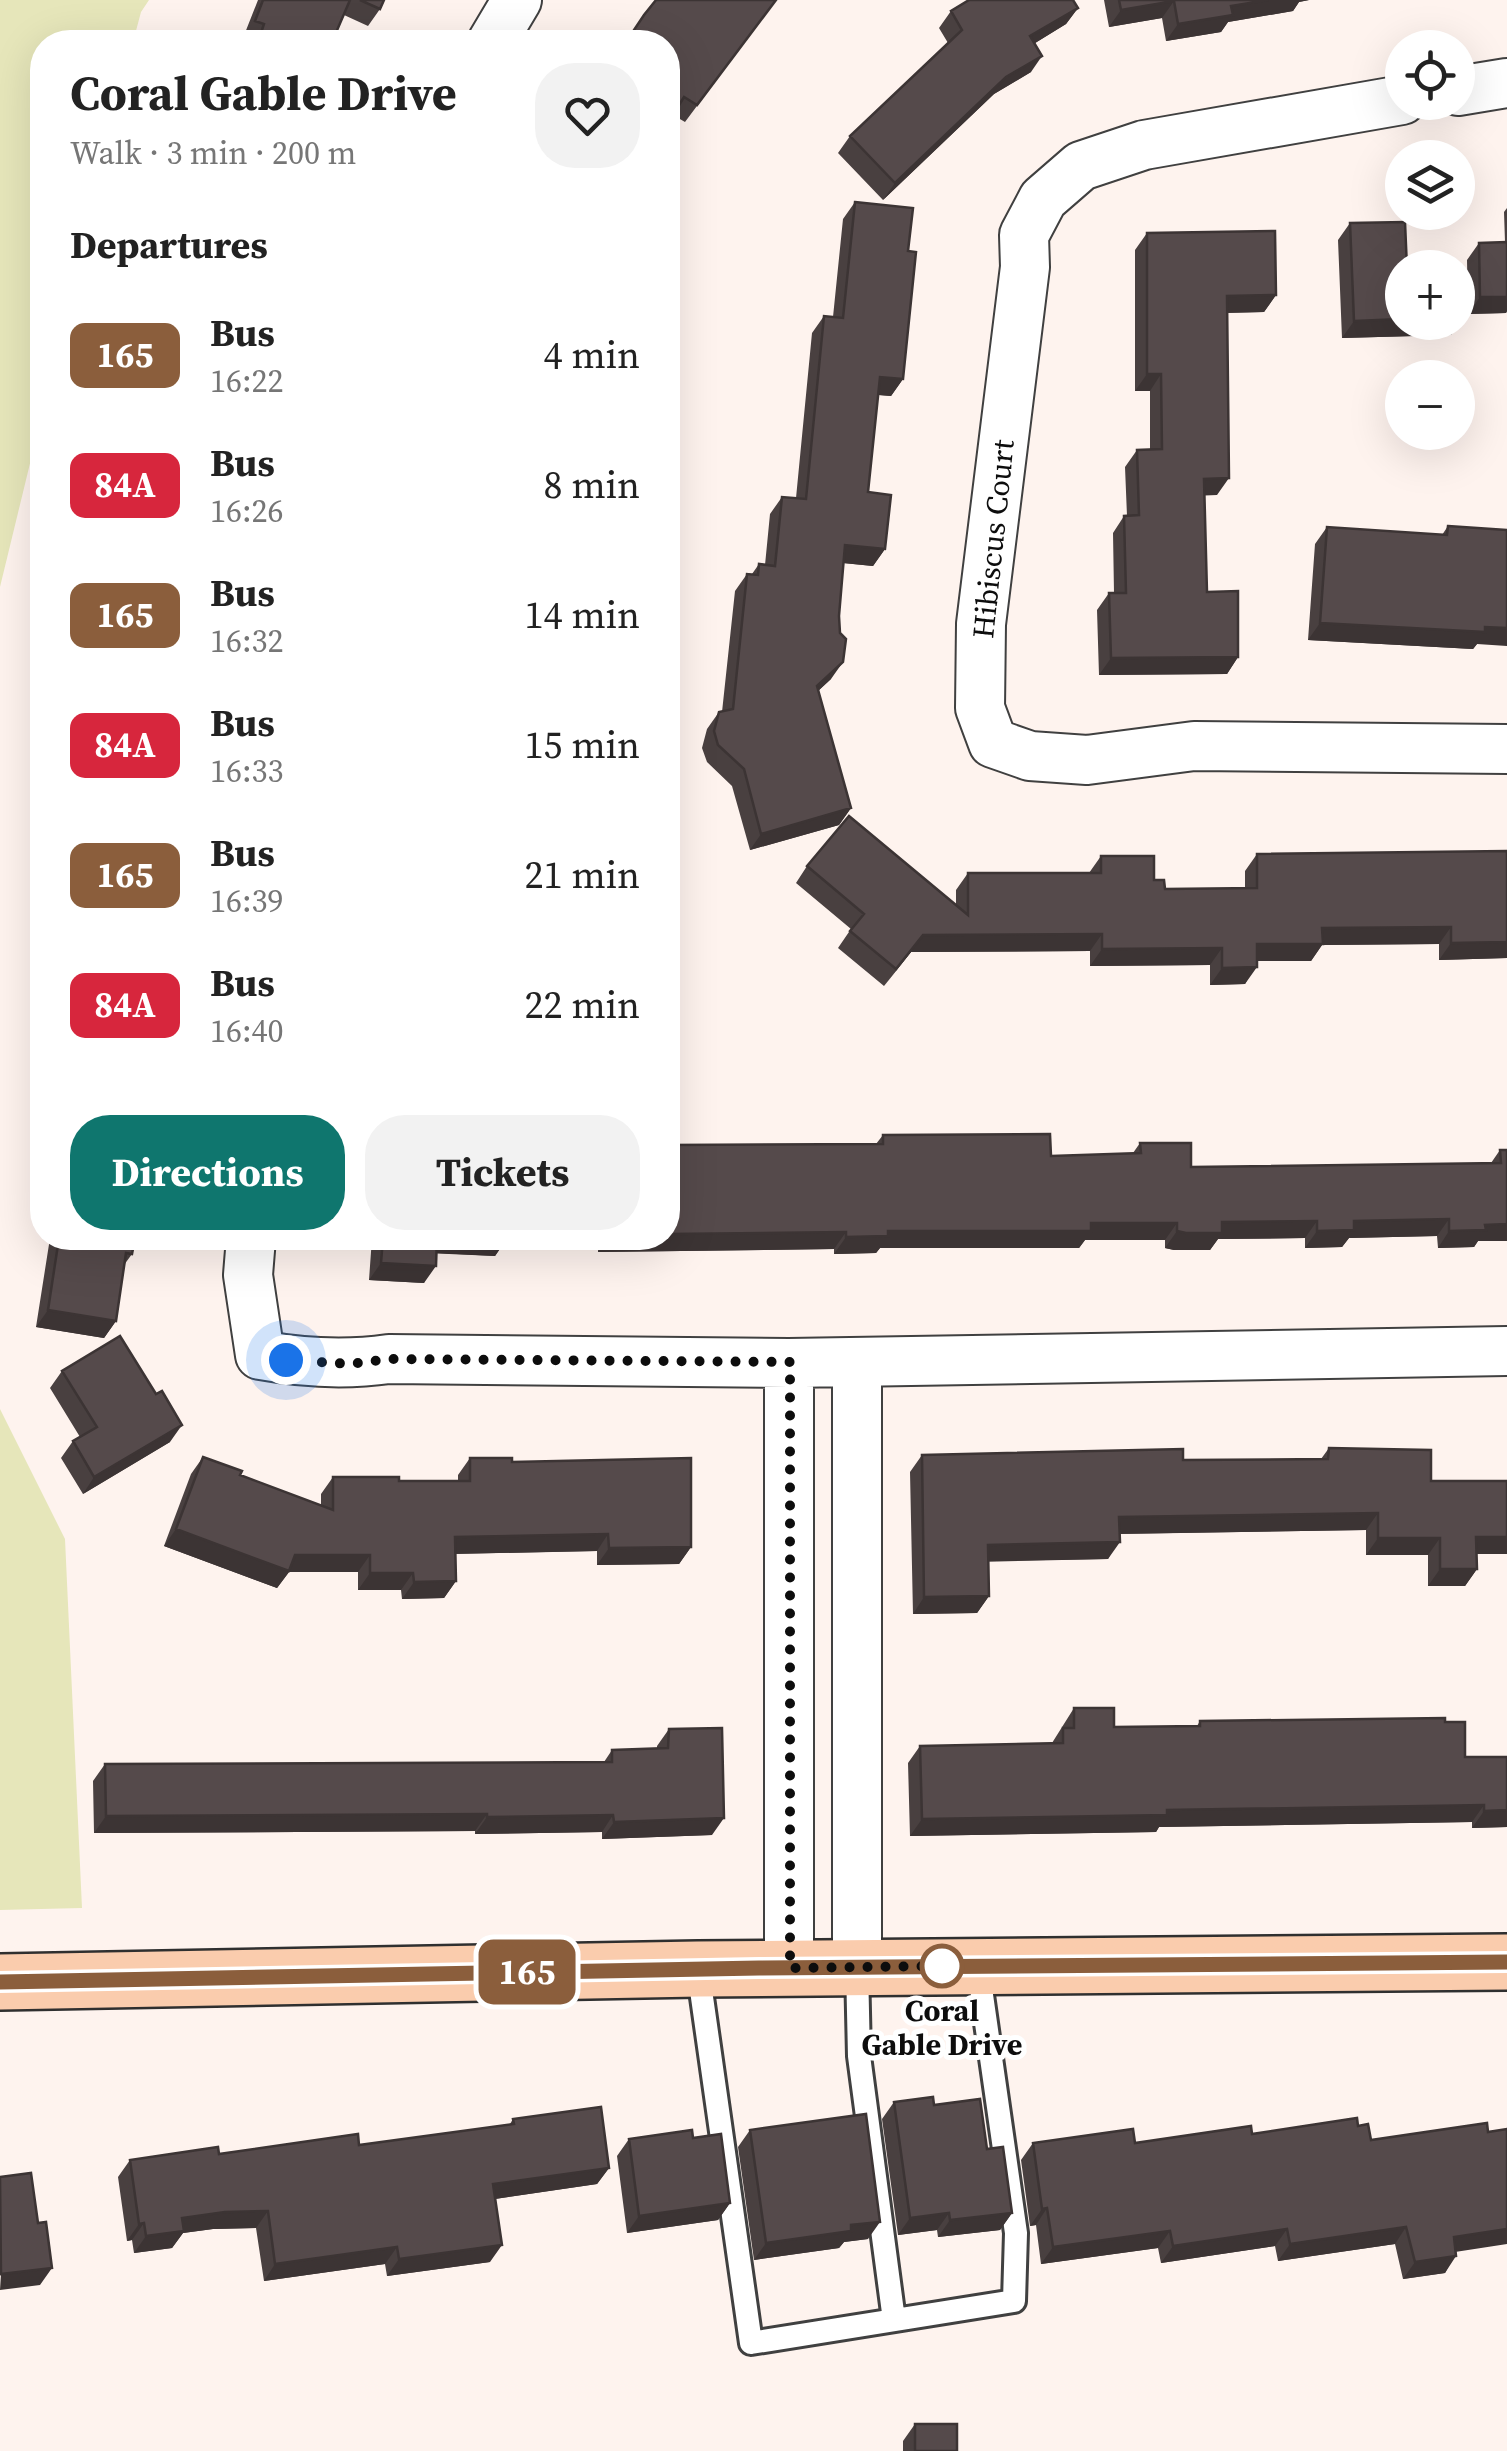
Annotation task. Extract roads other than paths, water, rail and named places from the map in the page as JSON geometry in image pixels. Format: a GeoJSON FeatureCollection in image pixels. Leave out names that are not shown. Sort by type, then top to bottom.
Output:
{"type":"FeatureCollection","features":[{"type":"Feature","properties":{"kind":"main road"},"geometry":{"type":"LineString","coordinates":[[0,1982],[698,1969],[1507,1962]]}},
{"type":"Feature","properties":{"kind":"street"},"geometry":{"type":"LineString","coordinates":[[499,30],[517,0]]}},
{"type":"Feature","properties":{"kind":"street"},"geometry":{"type":"LineString","coordinates":[[1475,88],[1507,83]]}},
{"type":"Feature","properties":{"kind":"street","name":"Hibiscus Court"},"geometry":{"type":"LineString","coordinates":[[1385,103],[1144,145],[1081,166],[1043,199],[1024,234],[1025,267],[982,624],[980,708],[993,743],[1030,756],[1088,760],[1194,746],[1507,749]]}},
{"type":"Feature","properties":{"kind":"street"},"geometry":{"type":"LineString","coordinates":[[250,1250],[248,1275],[260,1355],[350,1364],[390,1359],[857,1362],[1507,1351]]}},
{"type":"Feature","properties":{"kind":"street"},"geometry":{"type":"LineString","coordinates":[[790,1362],[790,1968]]}},
{"type":"Feature","properties":{"kind":"street"},"geometry":{"type":"LineString","coordinates":[[857,1362],[857,1967]]}},
{"type":"Feature","properties":{"kind":"lane"},"geometry":{"type":"LineString","coordinates":[[698,1969],[751,2343],[1014,2301],[1016,2234],[978,1966]]}},
{"type":"Feature","properties":{"kind":"lane"},"geometry":{"type":"LineString","coordinates":[[857,1967],[859,2056],[894,2320]]}},
{"type":"Feature","properties":{"kind":"place","name":"Coral Gable Drive"},"geometry":{"type":"Point","coordinates":[942,1966]}}]}
